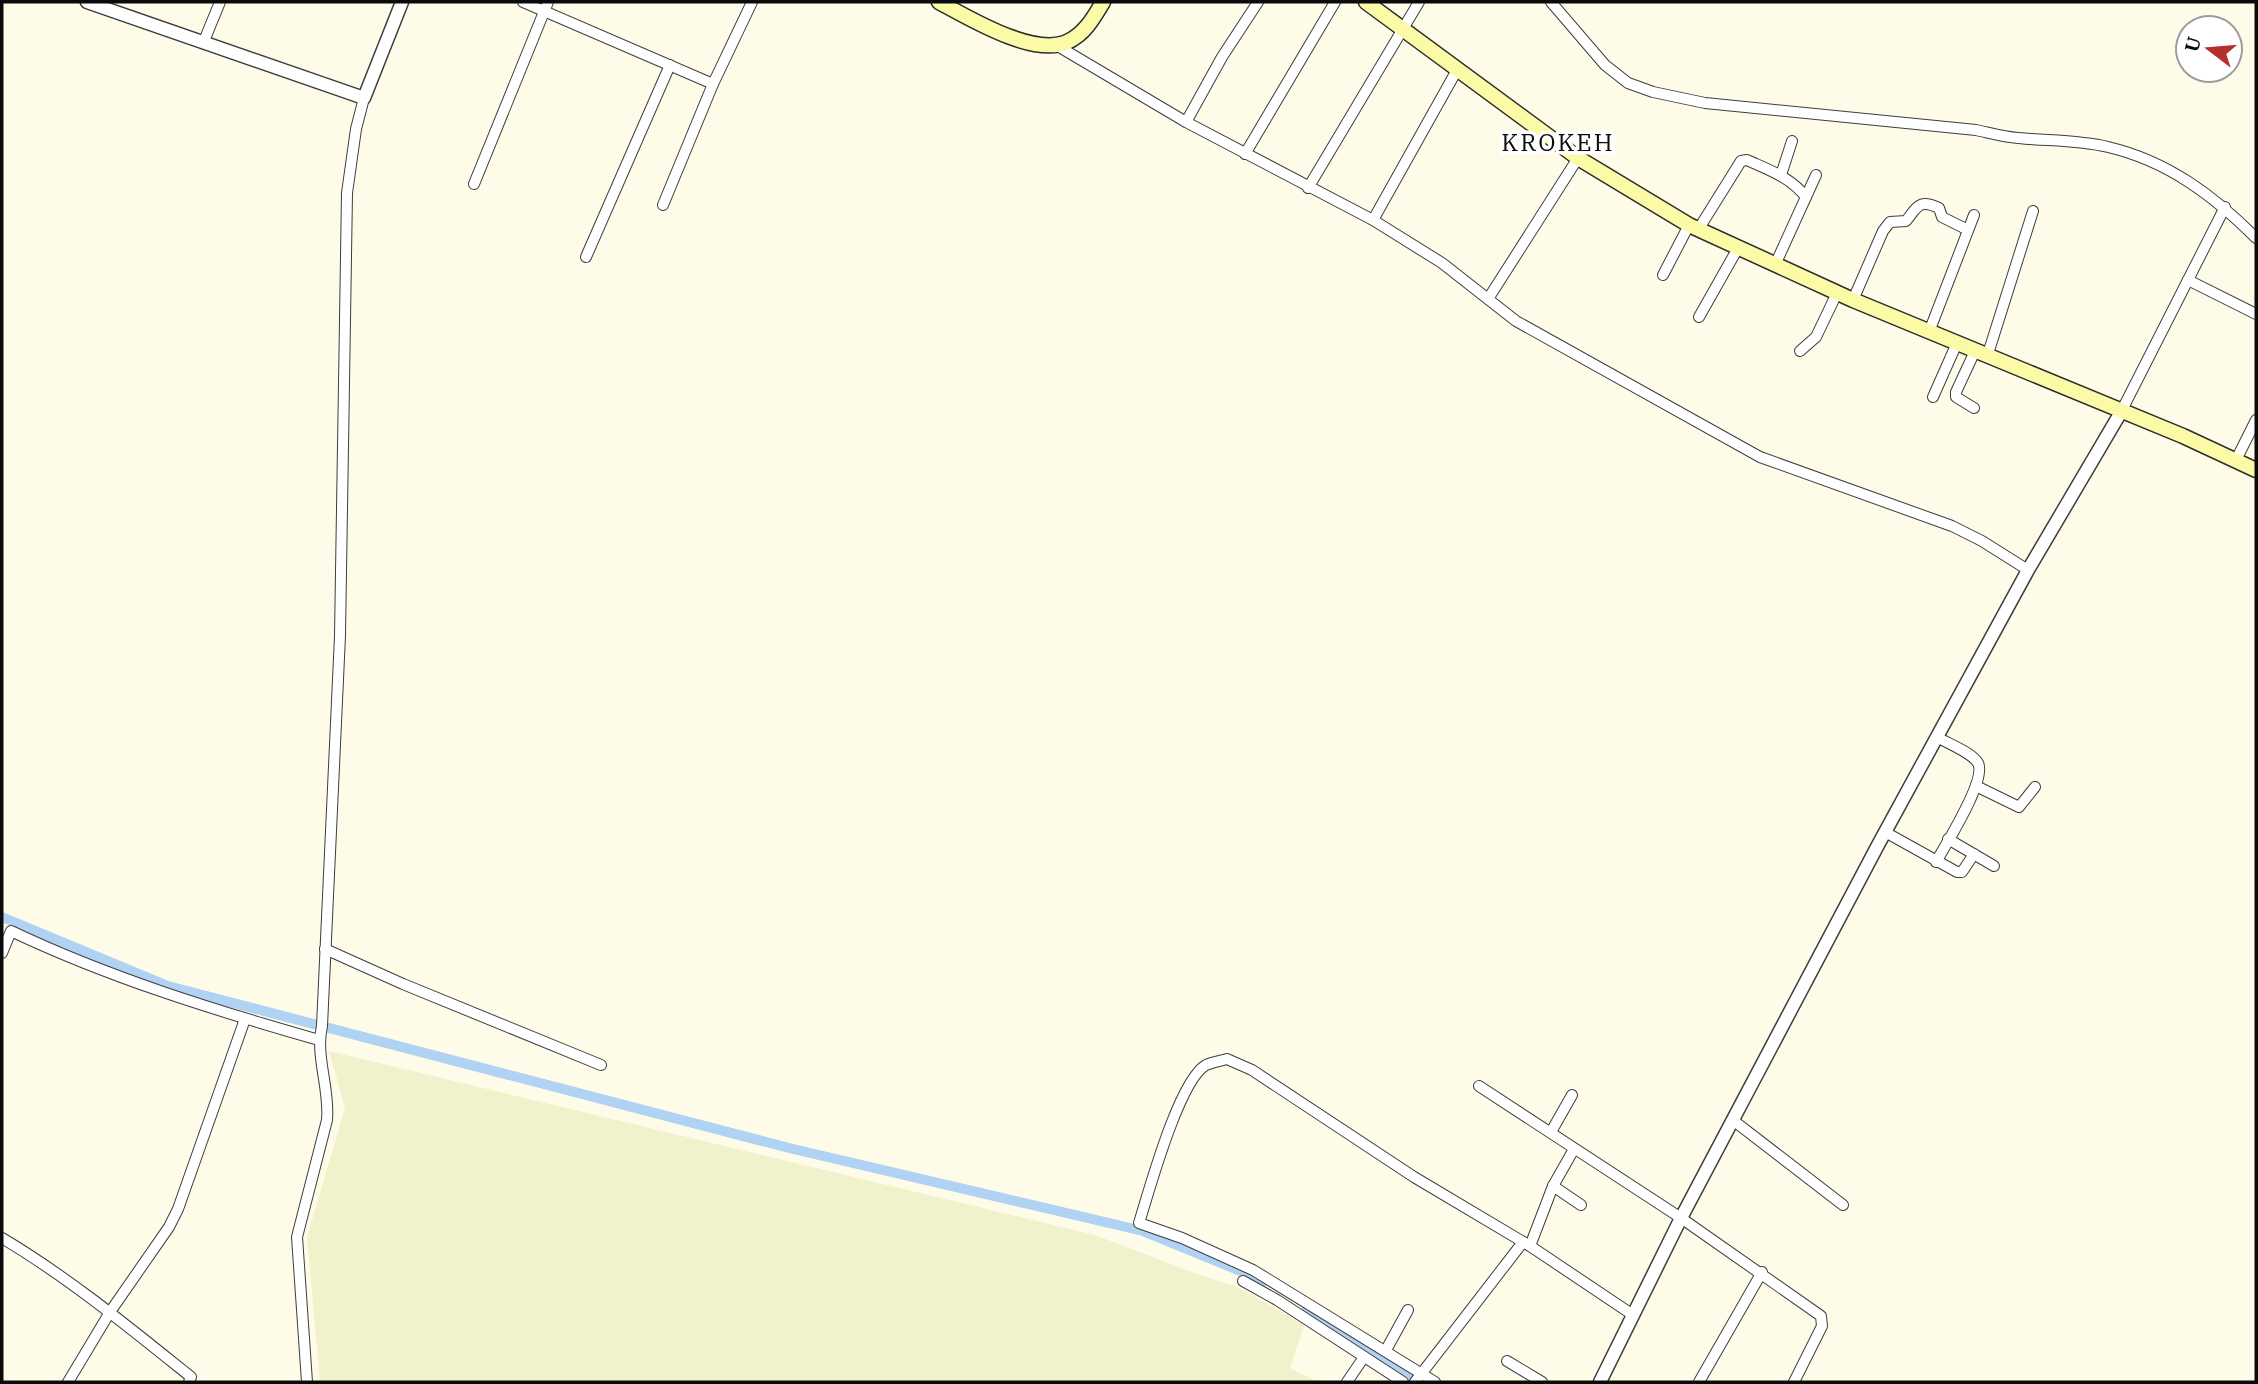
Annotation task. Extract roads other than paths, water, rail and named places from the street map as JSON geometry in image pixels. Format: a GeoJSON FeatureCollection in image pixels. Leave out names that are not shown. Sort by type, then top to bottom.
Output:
{"type":"FeatureCollection","features":[{"type":"Feature","properties":{"kind":"main road"},"geometry":{"type":"LineString","coordinates":[[939,2],[993,31],[1029,42],[1056,45],[1080,34],[1103,2]]}},
{"type":"Feature","properties":{"kind":"main road"},"geometry":{"type":"LineString","coordinates":[[1366,2],[1578,158],[1693,228],[1853,300],[2183,436],[2256,470]]}},
{"type":"Feature","properties":{"kind":"street"},"geometry":{"type":"LineString","coordinates":[[87,2],[364,98]]}},
{"type":"Feature","properties":{"kind":"street"},"geometry":{"type":"LineString","coordinates":[[204,41],[220,2]]}},
{"type":"Feature","properties":{"kind":"street"},"geometry":{"type":"LineString","coordinates":[[307,1382],[297,1237],[327,1120],[327,1088],[320,1034],[340,636],[347,192],[356,129],[364,98],[402,2]]}},
{"type":"Feature","properties":{"kind":"street"},"geometry":{"type":"LineString","coordinates":[[523,2],[545,7],[713,84]]}},
{"type":"Feature","properties":{"kind":"street"},"geometry":{"type":"LineString","coordinates":[[663,205],[713,84],[752,2]]}},
{"type":"Feature","properties":{"kind":"street"},"geometry":{"type":"LineString","coordinates":[[1185,122],[1222,57],[1258,2]]}},
{"type":"Feature","properties":{"kind":"street"},"geometry":{"type":"LineString","coordinates":[[1245,154],[1335,2]]}},
{"type":"Feature","properties":{"kind":"street"},"geometry":{"type":"LineString","coordinates":[[1308,188],[1419,2]]}},
{"type":"Feature","properties":{"kind":"street"},"geometry":{"type":"LineString","coordinates":[[1551,2],[1605,65],[1628,83],[1653,92],[1705,103],[1976,131],[2016,138],[2074,141],[2107,147],[2139,156],[2169,170],[2225,207],[2256,238]]}},
{"type":"Feature","properties":{"kind":"street"},"geometry":{"type":"LineString","coordinates":[[474,184],[545,7]]}},
{"type":"Feature","properties":{"kind":"street"},"geometry":{"type":"LineString","coordinates":[[1056,45],[1185,122],[1373,220],[1442,263],[1516,321],[1760,457],[1952,526],[2028,570]]}},
{"type":"Feature","properties":{"kind":"street"},"geometry":{"type":"LineString","coordinates":[[586,257],[670,65]]}},
{"type":"Feature","properties":{"kind":"street"},"geometry":{"type":"LineString","coordinates":[[1373,220],[1457,70]]}},
{"type":"Feature","properties":{"kind":"street"},"geometry":{"type":"LineString","coordinates":[[1781,175],[1792,141]]}},
{"type":"Feature","properties":{"kind":"street"},"geometry":{"type":"LineString","coordinates":[[1488,299],[1578,158]]}},
{"type":"Feature","properties":{"kind":"street"},"geometry":{"type":"LineString","coordinates":[[1663,275],[1741,161],[1746,160],[1781,175],[1806,197]]}},
{"type":"Feature","properties":{"kind":"street"},"geometry":{"type":"LineString","coordinates":[[1775,265],[1816,175]]}},
{"type":"Feature","properties":{"kind":"street"},"geometry":{"type":"LineString","coordinates":[[1853,300],[1883,231],[1890,222],[1906,221],[1917,207],[1928,203],[1939,208],[1942,217],[1968,230]]}},
{"type":"Feature","properties":{"kind":"street"},"geometry":{"type":"LineString","coordinates":[[1600,1382],[1681,1218],[1885,832],[2028,570],[2121,412],[2225,207]]}},
{"type":"Feature","properties":{"kind":"street"},"geometry":{"type":"LineString","coordinates":[[1974,408],[1956,397],[1956,392],[1981,354],[2033,211]]}},
{"type":"Feature","properties":{"kind":"street"},"geometry":{"type":"LineString","coordinates":[[1929,332],[1974,215]]}},
{"type":"Feature","properties":{"kind":"street"},"geometry":{"type":"LineString","coordinates":[[1699,317],[1738,248]]}},
{"type":"Feature","properties":{"kind":"street"},"geometry":{"type":"LineString","coordinates":[[2188,280],[2256,314]]}},
{"type":"Feature","properties":{"kind":"street"},"geometry":{"type":"LineString","coordinates":[[1800,351],[1816,337],[1837,293]]}},
{"type":"Feature","properties":{"kind":"street"},"geometry":{"type":"LineString","coordinates":[[1933,397],[1957,344]]}},
{"type":"Feature","properties":{"kind":"street"},"geometry":{"type":"LineString","coordinates":[[2235,460],[2256,419]]}},
{"type":"Feature","properties":{"kind":"street"},"geometry":{"type":"LineString","coordinates":[[1936,862],[1976,786],[1980,770],[1977,761],[1937,737]]}},
{"type":"Feature","properties":{"kind":"street"},"geometry":{"type":"LineString","coordinates":[[1976,786],[2018,807],[2035,788]]}},
{"type":"Feature","properties":{"kind":"street"},"geometry":{"type":"LineString","coordinates":[[1885,832],[1949,870],[1962,872],[1974,854]]}},
{"type":"Feature","properties":{"kind":"street"},"geometry":{"type":"LineString","coordinates":[[1948,839],[1994,866]]}},
{"type":"Feature","properties":{"kind":"street"},"geometry":{"type":"LineString","coordinates":[[2,953],[11,931],[56,952],[143,985],[245,1019],[320,1034]]}},
{"type":"Feature","properties":{"kind":"street"},"geometry":{"type":"LineString","coordinates":[[325,948],[403,984],[601,1065]]}},
{"type":"Feature","properties":{"kind":"street"},"geometry":{"type":"LineString","coordinates":[[68,1382],[110,1312],[169,1227],[178,1209],[245,1019]]}},
{"type":"Feature","properties":{"kind":"street"},"geometry":{"type":"LineString","coordinates":[[1435,1382],[1253,1270],[1205,1247],[1139,1223],[1172,1121],[1185,1093],[1204,1066],[1227,1059],[1252,1070],[1415,1177],[1527,1244],[1633,1315]]}},
{"type":"Feature","properties":{"kind":"street"},"geometry":{"type":"LineString","coordinates":[[1479,1086],[1762,1272],[1817,1312],[1823,1320],[1794,1382]]}},
{"type":"Feature","properties":{"kind":"street"},"geometry":{"type":"LineString","coordinates":[[1551,1132],[1572,1095]]}},
{"type":"Feature","properties":{"kind":"street"},"geometry":{"type":"LineString","coordinates":[[1734,1121],[1843,1205]]}},
{"type":"Feature","properties":{"kind":"street"},"geometry":{"type":"LineString","coordinates":[[1415,1382],[1527,1244],[1553,1186],[1574,1149]]}},
{"type":"Feature","properties":{"kind":"street"},"geometry":{"type":"LineString","coordinates":[[1553,1186],[1581,1205]]}},
{"type":"Feature","properties":{"kind":"street"},"geometry":{"type":"LineString","coordinates":[[2,1238],[110,1312],[191,1377],[189,1382]]}},
{"type":"Feature","properties":{"kind":"street"},"geometry":{"type":"LineString","coordinates":[[1699,1382],[1762,1272]]}},
{"type":"Feature","properties":{"kind":"street"},"geometry":{"type":"LineString","coordinates":[[1243,1281],[1401,1382]]}},
{"type":"Feature","properties":{"kind":"street"},"geometry":{"type":"LineString","coordinates":[[1386,1350],[1408,1310]]}},
{"type":"Feature","properties":{"kind":"street"},"geometry":{"type":"LineString","coordinates":[[1347,1382],[1364,1357]]}},
{"type":"Feature","properties":{"kind":"street"},"geometry":{"type":"LineString","coordinates":[[1507,1362],[1542,1382]]}},
{"type":"Feature","properties":{"kind":"waterway"},"geometry":{"type":"LineString","coordinates":[[2,917],[168,986],[789,1148],[1143,1231],[1265,1281]]}},
{"type":"Feature","properties":{"kind":"waterway"},"geometry":{"type":"LineString","coordinates":[[1307,1308],[1417,1382]]}},
{"type":"Feature","properties":{"kind":"district","name":"KROKEH"},"geometry":{"type":"Point","coordinates":[1558,142]}}]}
